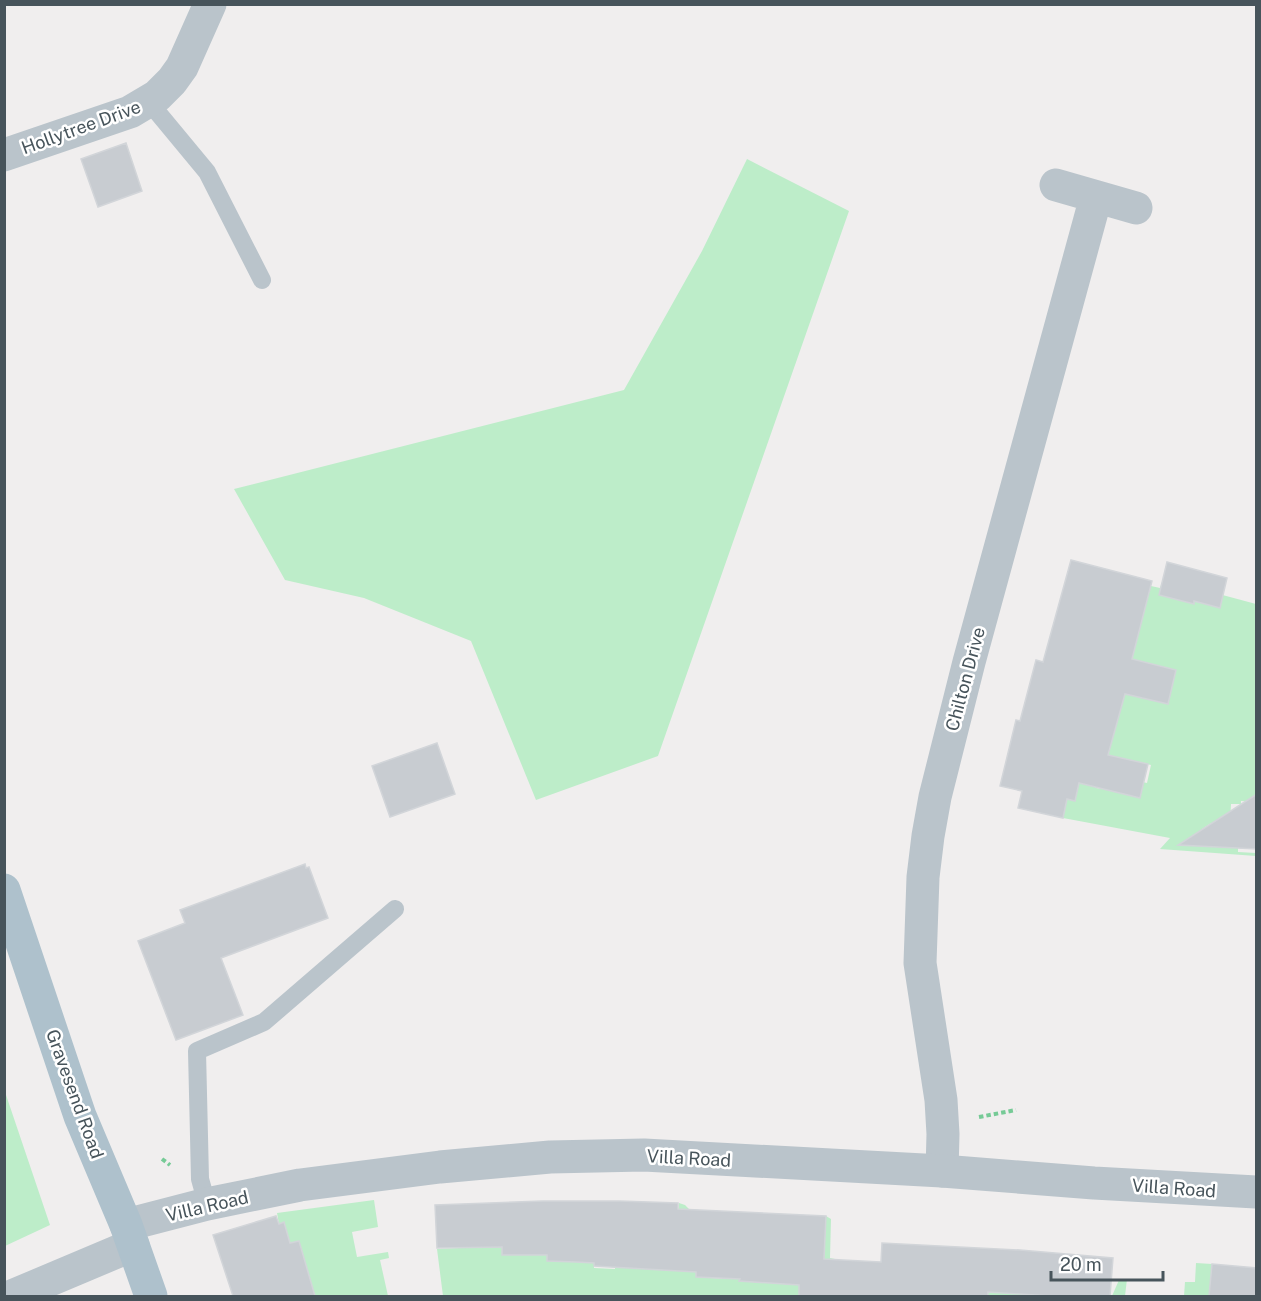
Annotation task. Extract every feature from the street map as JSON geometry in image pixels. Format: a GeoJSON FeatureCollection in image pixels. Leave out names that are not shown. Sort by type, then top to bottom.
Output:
{"type":"FeatureCollection","features":[{"type":"Feature","properties":{"kind":"main road","name":"Gravesend Road"},"geometry":{"type":"LineString","coordinates":[[4,890],[80,1116],[130,1235],[151,1296]]}},
{"type":"Feature","properties":{"kind":"street","name":"Hollytree Drive"},"geometry":{"type":"LineString","coordinates":[[4,155],[130,112],[149,102],[167,87],[178,72],[210,4]]}},
{"type":"Feature","properties":{"kind":"street"},"geometry":{"type":"LineString","coordinates":[[1056,185],[1136,208]]}},
{"type":"Feature","properties":{"kind":"street","name":"Chilton Drive"},"geometry":{"type":"LineString","coordinates":[[942,1171],[941,1100],[920,963],[922,877],[928,836],[935,797],[969,662],[1096,197]]}},
{"type":"Feature","properties":{"kind":"street","name":"Villa Road"},"geometry":{"type":"LineString","coordinates":[[12,1296],[130,1235],[203,1189],[312,1184],[440,1167],[550,1157],[644,1155],[942,1171],[1094,1183],[1257,1192]]}},
{"type":"Feature","properties":{"kind":"lane"},"geometry":{"type":"LineString","coordinates":[[149,102],[207,172],[262,280]]}},
{"type":"Feature","properties":{"kind":"lane"},"geometry":{"type":"LineString","coordinates":[[203,1189],[197,1051],[264,1022],[395,909]]}},
{"type":"Feature","properties":{"kind":"path"},"geometry":{"type":"LineString","coordinates":[[970,1119],[1016,1110]]}},
{"type":"Feature","properties":{"kind":"path"},"geometry":{"type":"LineString","coordinates":[[162,1159],[187,1174],[203,1189]]}},
{"type":"Feature","properties":{"kind":"green space"},"geometry":{"type":"Polygon","coordinates":[[[747,159],[849,211],[658,756],[536,800],[471,641],[364,598],[285,580],[234,489],[624,390],[702,251],[747,159]]]}},
{"type":"Feature","properties":{"kind":"green space"},"geometry":{"type":"Polygon","coordinates":[[[1163,579],[1256,604],[1256,802],[1241,801],[1241,804],[1231,804],[1230,824],[1211,823],[1202,829],[1202,839],[1238,848],[1238,852],[1256,853],[1256,856],[1160,849],[1170,838],[1063,818],[1067,799],[1075,801],[1074,773],[1096,788],[1102,789],[1105,773],[1147,783],[1151,765],[1115,757],[1091,760],[1129,668],[1151,586],[1160,588],[1163,579]]]}},
{"type":"Feature","properties":{"kind":"green space"},"geometry":{"type":"Polygon","coordinates":[[[4,1089],[50,1225],[5,1246],[4,1246],[4,1089]]]}},
{"type":"Feature","properties":{"kind":"green space"},"geometry":{"type":"Polygon","coordinates":[[[374,1200],[378,1227],[352,1232],[357,1257],[388,1252],[389,1258],[380,1260],[388,1296],[315,1296],[308,1271],[277,1280],[272,1264],[303,1255],[299,1241],[290,1243],[284,1223],[279,1224],[277,1213],[374,1200]]]}},
{"type":"Feature","properties":{"kind":"green space"},"geometry":{"type":"Polygon","coordinates":[[[617,1201],[628,1201],[625,1267],[676,1270],[679,1203],[690,1210],[697,1261],[696,1277],[726,1279],[727,1264],[740,1264],[740,1281],[770,1282],[784,1266],[783,1284],[799,1285],[799,1296],[443,1296],[437,1249],[502,1246],[502,1255],[547,1255],[547,1261],[572,1261],[577,1236],[577,1262],[594,1263],[594,1268],[615,1269],[617,1201]]]}},
{"type":"Feature","properties":{"kind":"green space"},"geometry":{"type":"Polygon","coordinates":[[[826,1216],[831,1219],[830,1258],[835,1259],[833,1296],[822,1296],[826,1216]]]}},
{"type":"Feature","properties":{"kind":"green space"},"geometry":{"type":"Polygon","coordinates":[[[1196,1263],[1212,1264],[1209,1296],[1184,1296],[1185,1282],[1195,1282],[1196,1263]]]}},
{"type":"Feature","properties":{"kind":"green space"},"geometry":{"type":"Polygon","coordinates":[[[1127,1279],[1125,1296],[1112,1296],[1119,1280],[1127,1279]]]}},
{"type":"Feature","properties":{"kind":"green space"},"geometry":{"type":"Polygon","coordinates":[[[988,1282],[1021,1294],[1049,1296],[988,1296],[988,1282]]]}},
{"type":"Feature","properties":{"kind":"building"},"geometry":{"type":"Polygon","coordinates":[[[126,143],[142,191],[98,207],[81,159],[126,143]]]}},
{"type":"Feature","properties":{"kind":"building"},"geometry":{"type":"Polygon","coordinates":[[[1071,560],[1152,581],[1132,659],[1176,670],[1168,704],[1125,694],[1108,755],[1148,764],[1140,798],[1079,783],[1075,801],[1067,799],[1063,818],[1018,808],[1022,791],[1000,786],[1016,720],[1020,721],[1036,660],[1043,662],[1071,560]]]}},
{"type":"Feature","properties":{"kind":"building"},"geometry":{"type":"Polygon","coordinates":[[[1167,562],[1227,578],[1220,608],[1159,595],[1167,562]]]}},
{"type":"Feature","properties":{"kind":"building"},"geometry":{"type":"Polygon","coordinates":[[[437,743],[455,794],[390,817],[372,766],[437,743]]]}},
{"type":"Feature","properties":{"kind":"building"},"geometry":{"type":"Polygon","coordinates":[[[1257,794],[1257,849],[1178,845],[1257,794]]]}},
{"type":"Feature","properties":{"kind":"building"},"geometry":{"type":"Polygon","coordinates":[[[305,864],[306,868],[309,867],[328,918],[221,958],[243,1015],[176,1040],[138,941],[185,923],[180,910],[305,864]]]}},
{"type":"Feature","properties":{"kind":"building"},"geometry":{"type":"Polygon","coordinates":[[[543,1201],[678,1203],[678,1209],[826,1216],[824,1259],[881,1262],[882,1243],[1020,1250],[1113,1258],[1110,1296],[1049,1296],[988,1292],[988,1296],[799,1296],[799,1285],[696,1277],[696,1272],[547,1261],[547,1255],[502,1255],[502,1247],[437,1248],[435,1205],[543,1201]]]}},
{"type":"Feature","properties":{"kind":"building"},"geometry":{"type":"Polygon","coordinates":[[[276,1216],[279,1224],[284,1222],[290,1243],[299,1241],[315,1296],[233,1296],[213,1235],[276,1216]]]}},
{"type":"Feature","properties":{"kind":"building"},"geometry":{"type":"Polygon","coordinates":[[[1212,1264],[1257,1268],[1257,1296],[1209,1296],[1212,1264]]]}}]}
